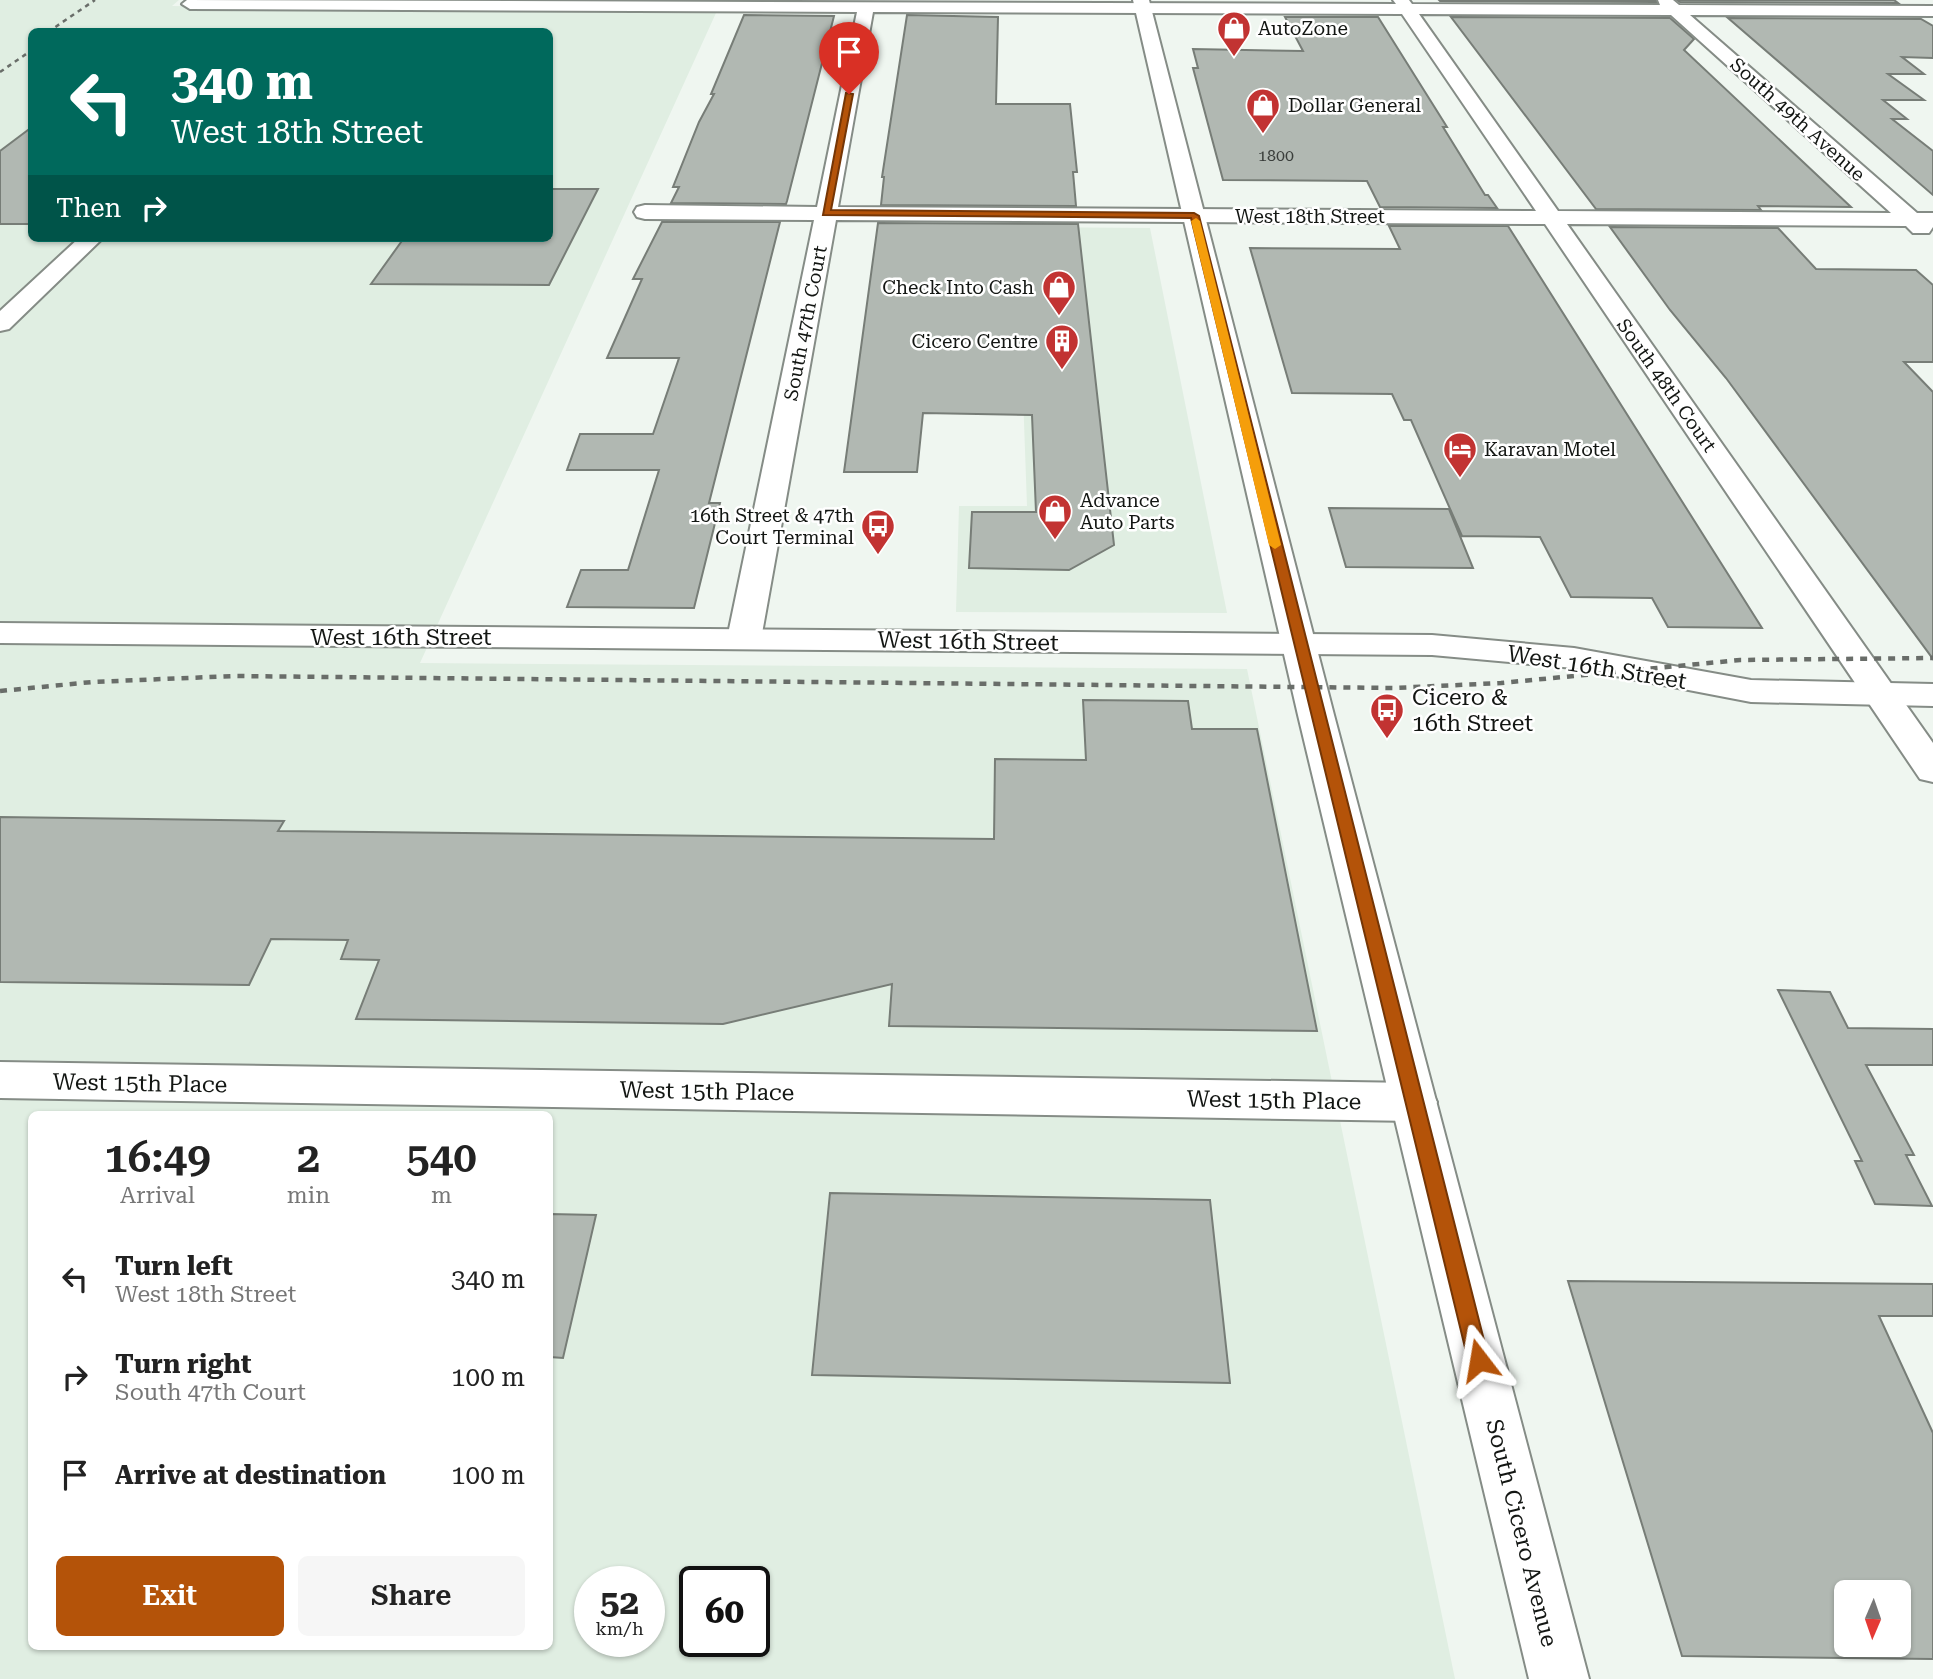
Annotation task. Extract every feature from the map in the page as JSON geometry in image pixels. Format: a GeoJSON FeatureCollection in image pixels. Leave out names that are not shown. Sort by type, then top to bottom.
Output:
{"type":"FeatureCollection","features":[{"type":"Feature","properties":{"kind":"street"},"geometry":{"type":"LineString","coordinates":[[1928,0],[1933,3]]}},
{"type":"Feature","properties":{"kind":"street"},"geometry":{"type":"LineString","coordinates":[[190,4],[611,3],[866,7],[1142,4],[1669,5],[1933,11]]}},
{"type":"Feature","properties":{"kind":"street"},"geometry":{"type":"LineString","coordinates":[[321,23],[341,4]]}},
{"type":"Feature","properties":{"kind":"street","name":"South Cicero Avenue"},"geometry":{"type":"LineString","coordinates":[[1142,4],[1299,644],[1559,1679]]}},
{"type":"Feature","properties":{"kind":"street","name":"South 48th Court"},"geometry":{"type":"LineString","coordinates":[[1404,4],[1933,770]]}},
{"type":"Feature","properties":{"kind":"street","name":"South 49th Avenue"},"geometry":{"type":"LineString","coordinates":[[1669,5],[1922,220],[1933,239]]}},
{"type":"Feature","properties":{"kind":"street","name":"South 47th Court"},"geometry":{"type":"LineString","coordinates":[[744,639],[866,7]]}},
{"type":"Feature","properties":{"kind":"street","name":"West 18th Street"},"geometry":{"type":"LineString","coordinates":[[645,212],[1922,220]]}},
{"type":"Feature","properties":{"kind":"street"},"geometry":{"type":"LineString","coordinates":[[0,324],[88,242]]}},
{"type":"Feature","properties":{"kind":"street","name":"West 16th Street"},"geometry":{"type":"LineString","coordinates":[[0,633],[1432,645],[1574,658],[1751,691],[1933,695]]}},
{"type":"Feature","properties":{"kind":"street","name":"West 15th Place"},"geometry":{"type":"LineString","coordinates":[[0,1080],[1414,1101]]}},
{"type":"Feature","properties":{"kind":"shaded area"},"geometry":{"type":"Polygon","coordinates":[[[0,0],[179,0],[172,6],[716,13],[420,663],[1247,669],[1455,1679],[0,1679],[0,0]]]}},
{"type":"Feature","properties":{"kind":"shaded area","name":"Cicero Centre"},"geometry":{"type":"Polygon","coordinates":[[[1017,227],[1150,228],[1227,613],[956,612],[959,506],[1027,506],[1017,227]]]}},
{"type":"Feature","properties":{"kind":"building"},"geometry":{"type":"Polygon","coordinates":[[[1656,0],[1656,2],[1440,1],[1656,0]]]}},
{"type":"Feature","properties":{"kind":"building"},"geometry":{"type":"Polygon","coordinates":[[[1677,0],[1894,0],[1898,3],[1680,2],[1677,0]]]}},
{"type":"Feature","properties":{"kind":"building"},"geometry":{"type":"Polygon","coordinates":[[[744,15],[834,16],[786,204],[671,203],[679,187],[673,187],[699,122],[714,94],[711,94],[744,15]]]}},
{"type":"Feature","properties":{"kind":"building"},"geometry":{"type":"Polygon","coordinates":[[[907,15],[998,17],[996,104],[1070,104],[1077,172],[1073,172],[1076,206],[881,205],[882,177],[907,15]]]}},
{"type":"Feature","properties":{"kind":"building"},"geometry":{"type":"Polygon","coordinates":[[[1285,17],[1378,17],[1447,127],[1443,127],[1485,195],[1488,195],[1497,208],[1380,207],[1367,181],[1223,180],[1193,68],[1198,68],[1193,49],[1303,51],[1285,17]]]}},
{"type":"Feature","properties":{"kind":"building"},"geometry":{"type":"Polygon","coordinates":[[[1451,17],[1670,18],[1694,39],[1684,50],[1851,207],[1758,206],[1761,210],[1596,209],[1451,17]]]}},
{"type":"Feature","properties":{"kind":"building"},"geometry":{"type":"Polygon","coordinates":[[[1728,18],[1921,19],[1933,26],[1933,58],[1902,57],[1924,74],[1888,74],[1924,100],[1883,100],[1907,119],[1892,119],[1933,151],[1933,195],[1728,18]]]}},
{"type":"Feature","properties":{"kind":"building"},"geometry":{"type":"Polygon","coordinates":[[[28,130],[28,224],[0,224],[0,151],[28,130]]]}},
{"type":"Feature","properties":{"kind":"building"},"geometry":{"type":"Polygon","coordinates":[[[553,189],[598,189],[549,285],[371,284],[401,242],[553,242],[553,189]]]}},
{"type":"Feature","properties":{"kind":"building"},"geometry":{"type":"Polygon","coordinates":[[[662,222],[780,222],[709,503],[720,503],[694,608],[567,607],[581,570],[628,570],[659,470],[567,470],[580,434],[653,434],[679,358],[607,358],[642,279],[633,279],[662,222]]]}},
{"type":"Feature","properties":{"kind":"building"},"geometry":{"type":"Polygon","coordinates":[[[878,223],[1078,224],[1114,545],[1069,570],[969,568],[972,512],[1036,512],[1032,415],[923,413],[917,472],[844,472],[878,223]]]}},
{"type":"Feature","properties":{"kind":"building"},"geometry":{"type":"Polygon","coordinates":[[[1389,226],[1508,226],[1762,628],[1668,627],[1652,598],[1571,597],[1540,537],[1462,536],[1411,420],[1404,420],[1392,394],[1292,393],[1250,248],[1400,249],[1389,226]]]}},
{"type":"Feature","properties":{"kind":"building"},"geometry":{"type":"Polygon","coordinates":[[[1610,227],[1778,228],[1816,269],[1916,270],[1933,285],[1933,362],[1904,362],[1933,392],[1933,659],[1726,378],[1670,310],[1610,227]]]}},
{"type":"Feature","properties":{"kind":"building"},"geometry":{"type":"Polygon","coordinates":[[[1329,508],[1449,509],[1473,568],[1346,567],[1329,508]]]}},
{"type":"Feature","properties":{"kind":"building"},"geometry":{"type":"Polygon","coordinates":[[[1083,700],[1188,701],[1192,729],[1257,729],[1317,1031],[889,1026],[892,984],[723,1024],[356,1019],[379,960],[341,959],[348,940],[271,939],[249,985],[0,982],[0,817],[284,821],[278,831],[994,839],[995,759],[1086,760],[1083,700]]]}},
{"type":"Feature","properties":{"kind":"building"},"geometry":{"type":"Polygon","coordinates":[[[1778,990],[1830,992],[1848,1028],[1933,1029],[1933,1065],[1866,1065],[1914,1155],[1906,1155],[1932,1206],[1875,1204],[1855,1161],[1862,1161],[1778,990]]]}},
{"type":"Feature","properties":{"kind":"building"},"geometry":{"type":"Polygon","coordinates":[[[830,1193],[1210,1200],[1230,1383],[812,1375],[830,1193]]]}},
{"type":"Feature","properties":{"kind":"building"},"geometry":{"type":"Polygon","coordinates":[[[553,1214],[596,1215],[563,1358],[553,1357],[553,1214]]]}},
{"type":"Feature","properties":{"kind":"building"},"geometry":{"type":"Polygon","coordinates":[[[1568,1281],[1933,1284],[1933,1316],[1879,1316],[1933,1433],[1933,1659],[1682,1656],[1568,1281]]]}},
{"type":"Feature","properties":{"kind":"railway"},"geometry":{"type":"LineString","coordinates":[[54,28],[95,0]]}},
{"type":"Feature","properties":{"kind":"railway"},"geometry":{"type":"LineString","coordinates":[[0,72],[28,53]]}},
{"type":"Feature","properties":{"kind":"railway"},"geometry":{"type":"LineString","coordinates":[[0,691],[92,682],[234,676],[1394,688],[1501,683],[1740,660],[1933,658]]}},
{"type":"Feature","properties":{"kind":"slow traffic"},"geometry":{"type":"LineString","coordinates":[[1196,221],[1275,545]]}},
{"type":"Feature","properties":{"kind":"place","name":"AutoZone"},"geometry":{"type":"Point","coordinates":[1234,58]}},
{"type":"Feature","properties":{"kind":"place","name":"Dollar General"},"geometry":{"type":"Point","coordinates":[1263,135]}},
{"type":"Feature","properties":{"kind":"place","name":"Check Into Cash"},"geometry":{"type":"Point","coordinates":[1059,317]}},
{"type":"Feature","properties":{"kind":"place","name":"Cicero Centre"},"geometry":{"type":"Point","coordinates":[1062,371]}},
{"type":"Feature","properties":{"kind":"place","name":"Karavan Motel"},"geometry":{"type":"Point","coordinates":[1460,479]}},
{"type":"Feature","properties":{"kind":"place","name":"Advance Auto Parts"},"geometry":{"type":"Point","coordinates":[1055,541]}},
{"type":"Feature","properties":{"kind":"place","name":"16th Street & 47th Court Terminal"},"geometry":{"type":"Point","coordinates":[878,556]}},
{"type":"Feature","properties":{"kind":"place","name":"Cicero & 16th Street"},"geometry":{"type":"Point","coordinates":[1387,740]}},
{"type":"Feature","properties":{"kind":"route"},"geometry":{"type":"LineString","coordinates":[[849,94],[826,213],[1194,216],[1316,715],[1479,1360]]}}]}
